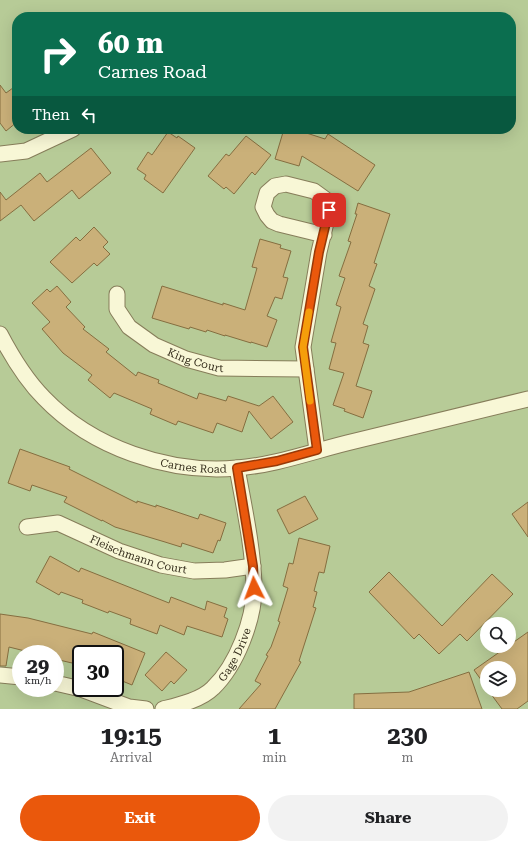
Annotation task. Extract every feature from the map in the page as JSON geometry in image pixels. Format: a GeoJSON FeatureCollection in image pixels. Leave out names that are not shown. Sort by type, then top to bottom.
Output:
{"type":"FeatureCollection","features":[{"type":"Feature","properties":{"kind":"street"},"geometry":{"type":"LineString","coordinates":[[0,154],[26,151],[62,134]]}},
{"type":"Feature","properties":{"kind":"street"},"geometry":{"type":"LineString","coordinates":[[317,450],[303,347],[319,252],[324,235]]}},
{"type":"Feature","properties":{"kind":"street","name":"King Court"},"geometry":{"type":"LineString","coordinates":[[118,294],[117,309],[129,328],[154,345],[186,359],[219,368],[306,369]]}},
{"type":"Feature","properties":{"kind":"street","name":"Carnes Road"},"geometry":{"type":"LineString","coordinates":[[0,334],[22,372],[44,399],[74,424],[121,451],[173,466],[209,469],[237,468],[277,461],[528,399]]}},
{"type":"Feature","properties":{"kind":"street","name":"Gage Drive"},"geometry":{"type":"LineString","coordinates":[[163,709],[187,706],[212,689],[230,668],[242,642],[250,617],[254,588],[253,566],[237,468]]}},
{"type":"Feature","properties":{"kind":"street","name":"Fleischmann Court"},"geometry":{"type":"LineString","coordinates":[[27,527],[58,523],[120,551],[161,565],[194,571],[226,570],[253,566]]}},
{"type":"Feature","properties":{"kind":"street"},"geometry":{"type":"LineString","coordinates":[[0,675],[12,676]]}},
{"type":"Feature","properties":{"kind":"street"},"geometry":{"type":"LineString","coordinates":[[64,685],[81,689],[129,707],[146,709]]}},
{"type":"Feature","properties":{"kind":"green space"},"geometry":{"type":"Polygon","coordinates":[[[0,0],[528,0],[528,709],[0,709],[0,0]]]}},
{"type":"Feature","properties":{"kind":"building"},"geometry":{"type":"Polygon","coordinates":[[[0,85],[6,93],[12,89],[12,126],[6,131],[0,123],[0,85]]]}},
{"type":"Feature","properties":{"kind":"building"},"geometry":{"type":"Polygon","coordinates":[[[167,134],[171,134],[177,138],[178,136],[195,148],[163,193],[144,179],[146,175],[137,169],[148,152],[152,155],[167,134]]]}},
{"type":"Feature","properties":{"kind":"building"},"geometry":{"type":"Polygon","coordinates":[[[282,134],[310,134],[325,139],[328,134],[375,165],[358,191],[302,156],[299,166],[275,159],[282,134]]]}},
{"type":"Feature","properties":{"kind":"building"},"geometry":{"type":"Polygon","coordinates":[[[246,136],[271,155],[255,175],[252,172],[234,194],[226,187],[224,189],[208,176],[226,154],[229,156],[246,136]]]}},
{"type":"Feature","properties":{"kind":"building"},"geometry":{"type":"Polygon","coordinates":[[[91,148],[111,173],[79,199],[72,190],[34,221],[21,205],[0,221],[0,192],[6,200],[40,173],[47,182],[91,148]]]}},
{"type":"Feature","properties":{"kind":"building"},"geometry":{"type":"Polygon","coordinates":[[[358,203],[390,214],[374,263],[377,264],[369,286],[375,289],[363,324],[368,326],[363,343],[369,345],[356,386],[372,391],[363,418],[333,405],[344,373],[329,369],[336,343],[331,342],[341,307],[336,305],[345,278],[339,276],[351,242],[348,241],[357,214],[355,214],[358,203]]]}},
{"type":"Feature","properties":{"kind":"building"},"geometry":{"type":"Polygon","coordinates":[[[94,227],[108,242],[103,247],[110,254],[97,266],[94,263],[72,283],[50,262],[76,237],[80,241],[94,227]]]}},
{"type":"Feature","properties":{"kind":"building"},"geometry":{"type":"Polygon","coordinates":[[[260,239],[281,245],[280,248],[291,251],[283,277],[288,278],[282,299],[275,297],[267,316],[277,320],[267,347],[207,330],[206,332],[190,327],[189,329],[152,318],[162,286],[223,305],[223,303],[245,310],[257,268],[252,267],[260,239]]]}},
{"type":"Feature","properties":{"kind":"building"},"geometry":{"type":"Polygon","coordinates":[[[57,286],[71,302],[66,307],[85,327],[83,329],[109,349],[106,352],[136,376],[138,372],[159,380],[158,383],[197,399],[199,393],[226,401],[228,396],[259,406],[273,396],[293,422],[271,439],[249,411],[242,432],[217,423],[213,433],[178,421],[176,425],[150,414],[152,409],[114,393],[110,398],[88,380],[92,375],[63,353],[42,329],[50,322],[32,303],[47,289],[50,292],[57,286]]]}},
{"type":"Feature","properties":{"kind":"building"},"geometry":{"type":"Polygon","coordinates":[[[20,449],[70,467],[69,469],[137,503],[137,501],[156,507],[156,505],[198,519],[200,514],[226,523],[220,541],[218,540],[213,553],[182,543],[181,547],[115,527],[64,502],[67,497],[32,485],[30,491],[8,483],[20,449]]]}},
{"type":"Feature","properties":{"kind":"building"},"geometry":{"type":"Polygon","coordinates":[[[305,496],[318,519],[289,534],[277,510],[305,496]]]}},
{"type":"Feature","properties":{"kind":"building"},"geometry":{"type":"Polygon","coordinates":[[[528,502],[528,537],[512,514],[528,502]]]}},
{"type":"Feature","properties":{"kind":"building"},"geometry":{"type":"Polygon","coordinates":[[[299,538],[330,546],[324,573],[319,572],[314,591],[317,592],[313,607],[316,608],[299,661],[301,662],[275,709],[239,709],[261,684],[255,681],[268,656],[266,655],[271,647],[280,622],[278,621],[288,588],[283,586],[289,563],[293,564],[299,538]]]}},
{"type":"Feature","properties":{"kind":"building"},"geometry":{"type":"Polygon","coordinates":[[[50,556],[79,572],[81,568],[169,603],[171,597],[205,610],[207,601],[227,608],[224,617],[228,619],[222,637],[187,626],[184,635],[160,625],[157,634],[130,624],[131,619],[109,611],[108,613],[82,603],[83,600],[61,592],[59,595],[36,582],[50,556]]]}},
{"type":"Feature","properties":{"kind":"building"},"geometry":{"type":"Polygon","coordinates":[[[389,572],[442,626],[492,574],[513,594],[490,617],[480,617],[480,628],[467,641],[460,634],[439,654],[419,634],[414,639],[369,592],[389,572]]]}},
{"type":"Feature","properties":{"kind":"building"},"geometry":{"type":"Polygon","coordinates":[[[0,614],[28,618],[92,634],[93,632],[145,653],[132,685],[124,682],[124,645],[72,645],[72,663],[64,661],[64,645],[12,645],[12,648],[9,647],[6,666],[0,666],[0,614]]]}},
{"type":"Feature","properties":{"kind":"building"},"geometry":{"type":"Polygon","coordinates":[[[528,632],[528,701],[517,709],[502,709],[493,697],[516,697],[516,661],[487,661],[498,653],[516,653],[516,640],[528,632]]]}},
{"type":"Feature","properties":{"kind":"building"},"geometry":{"type":"Polygon","coordinates":[[[166,652],[187,670],[174,684],[171,681],[162,691],[145,675],[166,652]]]}},
{"type":"Feature","properties":{"kind":"building"},"geometry":{"type":"Polygon","coordinates":[[[480,666],[480,678],[474,670],[480,666]]]}},
{"type":"Feature","properties":{"kind":"building"},"geometry":{"type":"Polygon","coordinates":[[[469,672],[482,709],[354,709],[354,694],[409,692],[469,672]]]}},
{"type":"Feature","properties":{"kind":"slow traffic"},"geometry":{"type":"LineString","coordinates":[[309,312],[303,347],[310,401]]}},
{"type":"Feature","properties":{"kind":"route"},"geometry":{"type":"LineString","coordinates":[[254,588],[253,566],[237,468],[277,461],[317,450],[303,347],[319,252],[329,210]]}}]}
